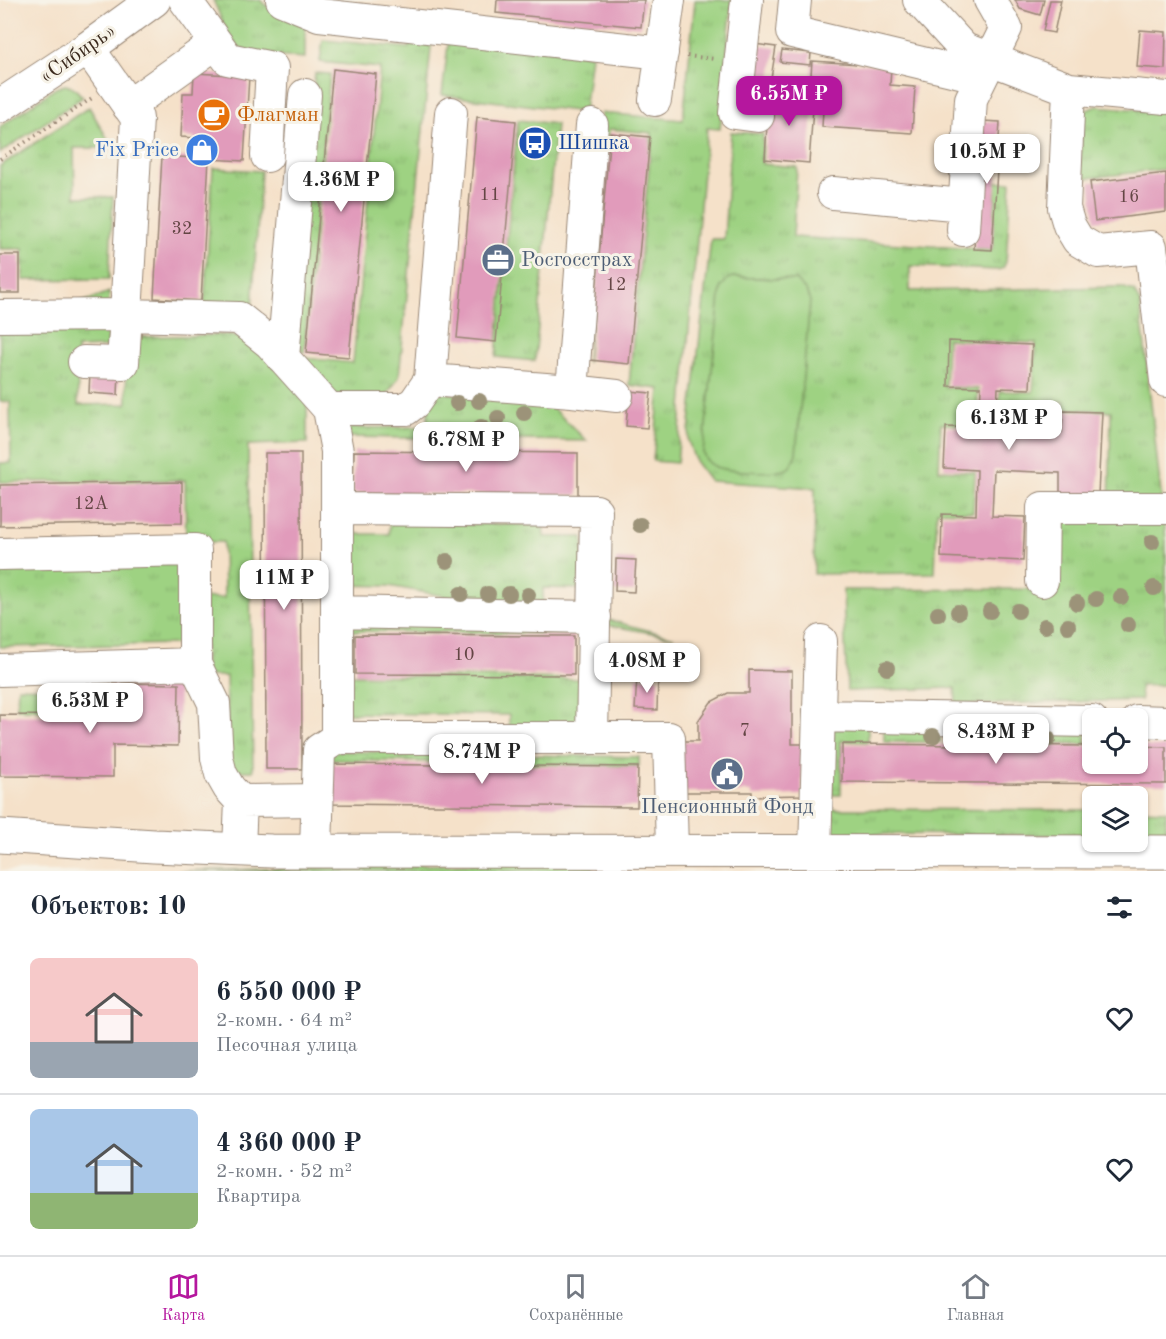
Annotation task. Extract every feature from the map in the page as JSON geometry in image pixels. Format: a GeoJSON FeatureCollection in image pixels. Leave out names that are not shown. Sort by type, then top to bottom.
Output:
{"type":"FeatureCollection","features":[{"type":"Feature","properties":{"kind":"main road","name":"«Сибирь»"},"geometry":{"type":"LineString","coordinates":[[0,106],[88,48],[154,0]]}},
{"type":"Feature","properties":{"kind":"main road"},"geometry":{"type":"LineString","coordinates":[[0,836],[154,846],[272,850],[815,851],[917,862],[1166,852]]}},
{"type":"Feature","properties":{"kind":"street"},"geometry":{"type":"LineString","coordinates":[[185,0],[228,59],[272,68],[267,156]]}},
{"type":"Feature","properties":{"kind":"street"},"geometry":{"type":"LineString","coordinates":[[282,0],[319,15],[662,54]]}},
{"type":"Feature","properties":{"kind":"street"},"geometry":{"type":"LineString","coordinates":[[655,100],[669,0]]}},
{"type":"Feature","properties":{"kind":"street"},"geometry":{"type":"LineString","coordinates":[[747,0],[735,113],[758,116]]}},
{"type":"Feature","properties":{"kind":"street"},"geometry":{"type":"LineString","coordinates":[[795,0],[792,32],[986,68],[1069,89],[1166,98]]}},
{"type":"Feature","properties":{"kind":"street"},"geometry":{"type":"LineString","coordinates":[[919,0],[964,50],[986,68]]}},
{"type":"Feature","properties":{"kind":"street"},"geometry":{"type":"LineString","coordinates":[[833,193],[963,218],[971,99],[1006,28],[990,0]]}},
{"type":"Feature","properties":{"kind":"street"},"geometry":{"type":"LineString","coordinates":[[128,106],[216,43]]}},
{"type":"Feature","properties":{"kind":"street"},"geometry":{"type":"LineString","coordinates":[[84,362],[123,363],[137,118],[88,48]]}},
{"type":"Feature","properties":{"kind":"street"},"geometry":{"type":"LineString","coordinates":[[1069,89],[1064,208],[1069,225],[1078,240],[1098,252],[1159,246],[1166,381]]}},
{"type":"Feature","properties":{"kind":"street"},"geometry":{"type":"LineString","coordinates":[[283,358],[305,95]]}},
{"type":"Feature","properties":{"kind":"street"},"geometry":{"type":"LineString","coordinates":[[329,409],[406,409],[415,402],[430,380],[451,113]]}},
{"type":"Feature","properties":{"kind":"street"},"geometry":{"type":"LineString","coordinates":[[572,391],[592,124]]}},
{"type":"Feature","properties":{"kind":"street"},"geometry":{"type":"LineString","coordinates":[[0,316],[126,315],[239,318],[270,343],[329,409],[337,451],[337,738]]}},
{"type":"Feature","properties":{"kind":"street"},"geometry":{"type":"LineString","coordinates":[[430,380],[617,396]]}},
{"type":"Feature","properties":{"kind":"street"},"geometry":{"type":"LineString","coordinates":[[1042,581],[1043,508],[1166,508]]}},
{"type":"Feature","properties":{"kind":"street"},"geometry":{"type":"LineString","coordinates":[[337,509],[596,512],[592,738]]}},
{"type":"Feature","properties":{"kind":"street"},"geometry":{"type":"LineString","coordinates":[[0,554],[195,550],[195,664],[214,703],[217,758],[221,774],[229,788],[241,801],[239,848]]}},
{"type":"Feature","properties":{"kind":"street"},"geometry":{"type":"LineString","coordinates":[[337,612],[595,617]]}},
{"type":"Feature","properties":{"kind":"street"},"geometry":{"type":"LineString","coordinates":[[815,851],[821,641]]}},
{"type":"Feature","properties":{"kind":"street"},"geometry":{"type":"LineString","coordinates":[[0,670],[195,664]]}},
{"type":"Feature","properties":{"kind":"street"},"geometry":{"type":"LineString","coordinates":[[819,716],[1082,720]]}},
{"type":"Feature","properties":{"kind":"street"},"geometry":{"type":"LineString","coordinates":[[1148,721],[1166,722]]}},
{"type":"Feature","properties":{"kind":"street"},"geometry":{"type":"LineString","coordinates":[[315,850],[319,750],[337,738],[669,738],[672,850]]}},
{"type":"Feature","properties":{"kind":"street"},"geometry":{"type":"LineString","coordinates":[[241,801],[317,800]]}},
{"type":"Feature","properties":{"kind":"path"},"geometry":{"type":"LineString","coordinates":[[662,54],[740,62]]}},
{"type":"Feature","properties":{"kind":"green space"},"geometry":{"type":"Polygon","coordinates":[[[213,0],[260,0],[275,10],[305,17],[305,58],[261,55],[245,51],[234,42],[227,31],[213,0]]]}},
{"type":"Feature","properties":{"kind":"green space"},"geometry":{"type":"Polygon","coordinates":[[[695,0],[732,0],[720,129],[707,128],[677,463],[653,461],[660,389],[629,385],[652,133],[609,129],[587,363],[601,113],[683,120],[695,0]]]}},
{"type":"Feature","properties":{"kind":"green space"},"geometry":{"type":"Polygon","coordinates":[[[412,34],[432,36],[399,377],[386,396],[326,395],[304,376],[306,358],[353,363],[380,68],[320,62],[323,40],[409,48],[412,34]]]}},
{"type":"Feature","properties":{"kind":"green space"},"geometry":{"type":"Polygon","coordinates":[[[449,37],[591,55],[584,112],[442,95],[449,37]]]}},
{"type":"Feature","properties":{"kind":"green space"},"geometry":{"type":"Polygon","coordinates":[[[315,73],[330,74],[304,352],[289,350],[315,73]]]}},
{"type":"Feature","properties":{"kind":"green space"},"geometry":{"type":"Polygon","coordinates":[[[65,85],[73,87],[83,97],[0,153],[0,127],[56,88],[65,85]]]}},
{"type":"Feature","properties":{"kind":"green space"},"geometry":{"type":"Polygon","coordinates":[[[1096,106],[1166,112],[1166,169],[1079,179],[1083,112],[1096,106]]]}},
{"type":"Feature","properties":{"kind":"green space"},"geometry":{"type":"Polygon","coordinates":[[[89,107],[113,148],[74,148],[75,197],[113,197],[109,279],[23,280],[23,249],[0,249],[0,166],[89,107]]]}},
{"type":"Feature","properties":{"kind":"green space"},"geometry":{"type":"Polygon","coordinates":[[[518,120],[556,124],[535,361],[496,357],[518,120]]]}},
{"type":"Feature","properties":{"kind":"green space"},"geometry":{"type":"Polygon","coordinates":[[[731,132],[763,134],[762,164],[797,167],[793,237],[992,250],[996,182],[1011,182],[1006,262],[1003,268],[998,270],[910,266],[910,291],[1121,287],[1134,291],[1140,303],[1166,540],[1166,685],[1140,686],[1141,700],[956,705],[955,688],[847,691],[843,590],[1053,589],[1051,520],[1109,520],[1111,411],[1064,409],[1064,401],[1052,402],[1050,430],[998,428],[1000,391],[1033,392],[1036,343],[947,339],[945,387],[978,389],[977,426],[941,424],[939,470],[975,472],[973,512],[937,511],[935,573],[814,574],[815,488],[710,481],[695,461],[688,440],[711,239],[724,239],[731,132]],[[734,277],[716,467],[779,471],[795,280],[734,277]]]}},
{"type":"Feature","properties":{"kind":"green space"},"geometry":{"type":"Polygon","coordinates":[[[213,168],[261,171],[252,310],[204,307],[213,168]]]}},
{"type":"Feature","properties":{"kind":"green space"},"geometry":{"type":"Polygon","coordinates":[[[734,277],[795,280],[806,291],[810,301],[796,453],[791,466],[781,471],[716,467],[709,463],[703,453],[721,287],[728,279],[734,277]]]}},
{"type":"Feature","properties":{"kind":"green space"},"geometry":{"type":"Polygon","coordinates":[[[109,292],[108,347],[77,348],[78,405],[127,404],[126,366],[133,337],[224,335],[249,339],[307,400],[307,443],[248,445],[253,771],[228,771],[226,676],[205,676],[205,598],[224,598],[223,542],[186,542],[185,480],[0,482],[0,463],[11,463],[10,402],[0,401],[0,325],[24,325],[109,292]]]}},
{"type":"Feature","properties":{"kind":"green space"},"geometry":{"type":"Polygon","coordinates":[[[438,393],[542,398],[587,441],[348,437],[348,428],[427,427],[429,405],[438,393]]]}},
{"type":"Feature","properties":{"kind":"green space"},"geometry":{"type":"Polygon","coordinates":[[[390,522],[543,525],[544,537],[583,537],[583,589],[543,588],[543,603],[674,637],[389,586],[344,585],[345,534],[389,534],[390,522]]]}},
{"type":"Feature","properties":{"kind":"green space"},"geometry":{"type":"Polygon","coordinates":[[[178,560],[180,644],[0,647],[0,563],[178,560]]]}},
{"type":"Feature","properties":{"kind":"green space"},"geometry":{"type":"Polygon","coordinates":[[[344,622],[578,625],[578,634],[344,631],[344,622]]]}},
{"type":"Feature","properties":{"kind":"green space"},"geometry":{"type":"Polygon","coordinates":[[[343,675],[581,679],[581,729],[509,728],[509,715],[343,713],[343,675]]]}},
{"type":"Feature","properties":{"kind":"green space"},"geometry":{"type":"Polygon","coordinates":[[[18,687],[76,689],[75,710],[17,709],[18,687]]]}},
{"type":"Feature","properties":{"kind":"green space"},"geometry":{"type":"Polygon","coordinates":[[[84,689],[103,689],[102,711],[83,710],[84,689]]]}},
{"type":"Feature","properties":{"kind":"green space"},"geometry":{"type":"Polygon","coordinates":[[[833,726],[868,726],[868,742],[841,741],[841,795],[832,795],[833,726]]]}},
{"type":"Feature","properties":{"kind":"green space"},"geometry":{"type":"Polygon","coordinates":[[[884,726],[940,727],[940,742],[884,742],[884,726]]]}},
{"type":"Feature","properties":{"kind":"green space"},"geometry":{"type":"Polygon","coordinates":[[[962,727],[1014,728],[1014,743],[961,742],[962,727]]]}},
{"type":"Feature","properties":{"kind":"green space"},"geometry":{"type":"Polygon","coordinates":[[[1034,728],[1082,728],[1082,744],[1034,743],[1034,728]]]}},
{"type":"Feature","properties":{"kind":"green space"},"geometry":{"type":"Polygon","coordinates":[[[328,751],[639,757],[639,766],[328,760],[328,751]]]}},
{"type":"Feature","properties":{"kind":"green space"},"geometry":{"type":"Polygon","coordinates":[[[830,809],[1082,810],[1082,835],[830,834],[830,809]]]}},
{"type":"Feature","properties":{"kind":"green space"},"geometry":{"type":"Polygon","coordinates":[[[1148,810],[1166,811],[1166,835],[1148,835],[1148,810]]]}},
{"type":"Feature","properties":{"kind":"green space"},"geometry":{"type":"Polygon","coordinates":[[[592,861],[593,871],[179,871],[592,861]]]}},
{"type":"Feature","properties":{"kind":"building"},"geometry":{"type":"Polygon","coordinates":[[[497,0],[644,0],[641,27],[496,13],[497,0]]]}},
{"type":"Feature","properties":{"kind":"building"},"geometry":{"type":"Polygon","coordinates":[[[1015,0],[1044,0],[1040,15],[1020,9],[1015,0]]]}},
{"type":"Feature","properties":{"kind":"building"},"geometry":{"type":"Polygon","coordinates":[[[1050,0],[1061,0],[1054,33],[1043,31],[1050,0]]]}},
{"type":"Feature","properties":{"kind":"building"},"geometry":{"type":"Polygon","coordinates":[[[1140,30],[1166,32],[1165,69],[1137,67],[1140,30]]]}},
{"type":"Feature","properties":{"kind":"building"},"geometry":{"type":"Polygon","coordinates":[[[754,44],[776,47],[769,91],[747,87],[754,44]]]}},
{"type":"Feature","properties":{"kind":"building"},"geometry":{"type":"Polygon","coordinates":[[[782,50],[811,53],[810,65],[780,62],[782,50]]]}},
{"type":"Feature","properties":{"kind":"building"},"geometry":{"type":"Polygon","coordinates":[[[812,61],[891,66],[890,85],[915,87],[912,133],[822,127],[825,76],[811,75],[812,61]]]}},
{"type":"Feature","properties":{"kind":"building"},"geometry":{"type":"Polygon","coordinates":[[[333,69],[376,74],[349,357],[306,353],[333,69]]]}},
{"type":"Feature","properties":{"kind":"building"},"geometry":{"type":"Polygon","coordinates":[[[194,73],[249,76],[244,161],[209,159],[201,301],[154,298],[162,156],[194,158],[195,138],[181,137],[183,93],[193,93],[194,73]]]}},
{"type":"Feature","properties":{"kind":"building"},"geometry":{"type":"Polygon","coordinates":[[[769,92],[814,95],[809,163],[765,159],[769,92]]]}},
{"type":"Feature","properties":{"kind":"building"},"geometry":{"type":"Polygon","coordinates":[[[477,117],[516,121],[496,342],[457,338],[477,117]]]}},
{"type":"Feature","properties":{"kind":"building"},"geometry":{"type":"Polygon","coordinates":[[[982,121],[1000,122],[992,250],[974,249],[982,121]]]}},
{"type":"Feature","properties":{"kind":"building"},"geometry":{"type":"Polygon","coordinates":[[[610,133],[650,137],[629,364],[590,360],[610,133]]]}},
{"type":"Feature","properties":{"kind":"building"},"geometry":{"type":"Polygon","coordinates":[[[1166,173],[1166,212],[1095,221],[1090,182],[1166,173]]]}},
{"type":"Feature","properties":{"kind":"building"},"geometry":{"type":"Polygon","coordinates":[[[0,255],[20,255],[20,293],[0,293],[0,255]]]}},
{"type":"Feature","properties":{"kind":"building"},"geometry":{"type":"Polygon","coordinates":[[[949,341],[1032,345],[1030,389],[998,388],[996,429],[1062,432],[1063,411],[1102,412],[1098,495],[1060,494],[1060,473],[994,470],[992,516],[1025,517],[1023,561],[941,557],[942,514],[976,515],[977,470],[944,468],[946,427],[979,428],[981,387],[948,386],[949,341]]]}},
{"type":"Feature","properties":{"kind":"building"},"geometry":{"type":"Polygon","coordinates":[[[90,370],[119,371],[118,395],[89,393],[90,370]]]}},
{"type":"Feature","properties":{"kind":"building"},"geometry":{"type":"Polygon","coordinates":[[[629,391],[651,393],[647,428],[626,426],[629,391]]]}},
{"type":"Feature","properties":{"kind":"building"},"geometry":{"type":"Polygon","coordinates":[[[354,451],[578,453],[578,495],[353,493],[354,451]]]}},
{"type":"Feature","properties":{"kind":"building"},"geometry":{"type":"Polygon","coordinates":[[[265,453],[301,453],[302,769],[266,769],[265,453]]]}},
{"type":"Feature","properties":{"kind":"building"},"geometry":{"type":"Polygon","coordinates":[[[182,482],[182,523],[0,526],[0,485],[182,482]]]}},
{"type":"Feature","properties":{"kind":"building"},"geometry":{"type":"Polygon","coordinates":[[[616,559],[636,560],[634,592],[615,591],[616,559]]]}},
{"type":"Feature","properties":{"kind":"building"},"geometry":{"type":"Polygon","coordinates":[[[355,635],[574,636],[574,675],[355,674],[355,635]]]}},
{"type":"Feature","properties":{"kind":"building"},"geometry":{"type":"Polygon","coordinates":[[[749,670],[792,671],[792,744],[802,744],[802,795],[752,796],[752,792],[675,792],[675,741],[698,741],[698,721],[711,702],[728,693],[749,693],[749,670]]]}},
{"type":"Feature","properties":{"kind":"building"},"geometry":{"type":"Polygon","coordinates":[[[637,677],[658,678],[657,710],[635,709],[637,677]]]}},
{"type":"Feature","properties":{"kind":"building"},"geometry":{"type":"Polygon","coordinates":[[[110,683],[179,684],[178,746],[113,745],[113,777],[0,776],[0,715],[110,716],[110,683]]]}},
{"type":"Feature","properties":{"kind":"building"},"geometry":{"type":"Polygon","coordinates":[[[842,744],[1082,746],[1082,774],[1148,774],[1148,746],[1166,747],[1166,784],[842,782],[842,744]]]}},
{"type":"Feature","properties":{"kind":"building"},"geometry":{"type":"Polygon","coordinates":[[[326,764],[638,767],[637,807],[326,804],[326,764]]]}},
{"type":"Feature","properties":{"kind":"place","name":"Флагман"},"geometry":{"type":"Point","coordinates":[214,115]}},
{"type":"Feature","properties":{"kind":"place","name":"Шишка"},"geometry":{"type":"Point","coordinates":[535,143]}},
{"type":"Feature","properties":{"kind":"place","name":"Fix Price"},"geometry":{"type":"Point","coordinates":[202,150]}},
{"type":"Feature","properties":{"kind":"place","name":"Росгосстрах"},"geometry":{"type":"Point","coordinates":[498,260]}},
{"type":"Feature","properties":{"kind":"place","name":"Пенсионный Фонд"},"geometry":{"type":"Point","coordinates":[727,774]}}]}
